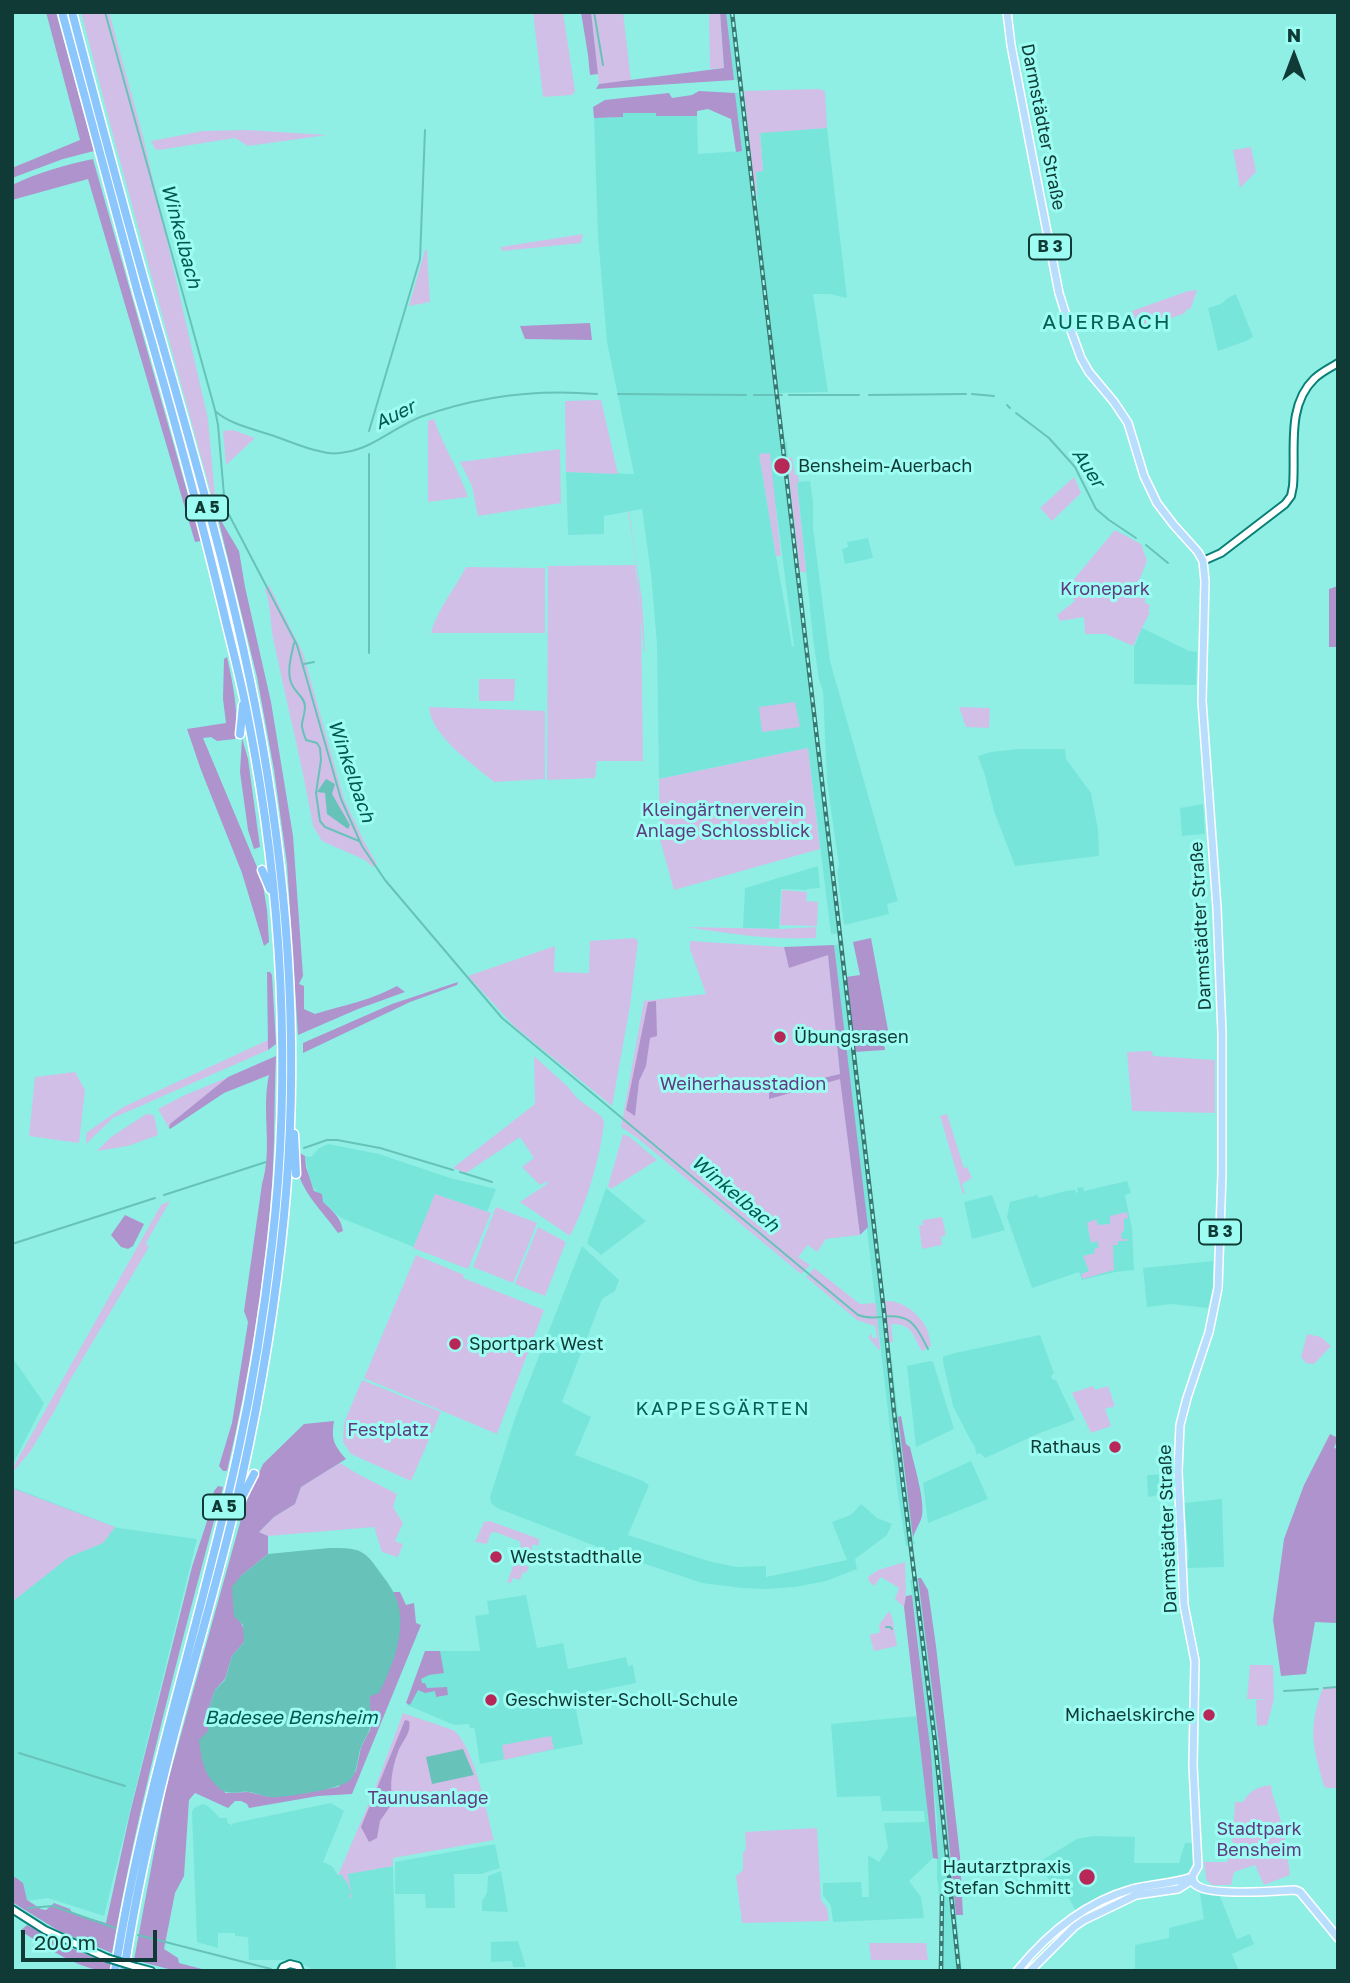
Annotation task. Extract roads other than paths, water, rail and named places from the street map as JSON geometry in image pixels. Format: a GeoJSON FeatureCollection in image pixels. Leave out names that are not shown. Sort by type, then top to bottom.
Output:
{"type":"FeatureCollection","features":[{"type":"Feature","properties":{"kind":"highway","name":"A 5"},"geometry":{"type":"LineString","coordinates":[[62,12],[201,517],[244,695],[260,785],[274,902],[282,1063],[272,1241],[259,1339],[237,1455],[142,1831],[115,1971]]}},
{"type":"Feature","properties":{"kind":"highway","name":"A 5"},"geometry":{"type":"LineString","coordinates":[[72,12],[209,515],[259,727],[276,831],[285,918],[289,1013],[290,1114],[282,1239],[268,1339],[234,1512],[156,1807],[124,1971]]}},
{"type":"Feature","properties":{"kind":"highway"},"geometry":{"type":"LineString","coordinates":[[240,734],[244,695]]}},
{"type":"Feature","properties":{"kind":"highway"},"geometry":{"type":"LineString","coordinates":[[262,870],[274,902]]}},
{"type":"Feature","properties":{"kind":"highway"},"geometry":{"type":"LineString","coordinates":[[290,1114],[294,1123],[296,1174]]}},
{"type":"Feature","properties":{"kind":"highway"},"geometry":{"type":"LineString","coordinates":[[234,1512],[254,1474]]}},
{"type":"Feature","properties":{"kind":"main road","name":"Darmstädter Straße"},"geometry":{"type":"LineString","coordinates":[[1007,12],[1059,293],[1069,326],[1090,373],[1128,424],[1144,476],[1157,503],[1203,561],[1205,581],[1202,701],[1219,936],[1222,1173],[1218,1288],[1209,1332],[1186,1398],[1180,1425],[1178,1471],[1184,1605],[1195,1661],[1193,1765],[1199,1860],[1192,1877]]}},
{"type":"Feature","properties":{"kind":"main road"},"geometry":{"type":"LineString","coordinates":[[1203,561],[1221,553],[1286,504],[1293,486],[1297,405],[1312,381],[1338,363]]}},
{"type":"Feature","properties":{"kind":"main road"},"geometry":{"type":"LineString","coordinates":[[1192,1877],[1204,1889]]}},
{"type":"Feature","properties":{"kind":"main road"},"geometry":{"type":"LineString","coordinates":[[1178,1889],[1192,1877]]}},
{"type":"Feature","properties":{"kind":"main road"},"geometry":{"type":"LineString","coordinates":[[1017,1971],[1052,1934],[1076,1915],[1122,1892],[1192,1877]]}},
{"type":"Feature","properties":{"kind":"main road"},"geometry":{"type":"LineString","coordinates":[[1030,1971],[1084,1920],[1136,1895],[1178,1889],[1217,1892],[1295,1890],[1307,1899],[1338,1938]]}},
{"type":"Feature","properties":{"kind":"main road"},"geometry":{"type":"LineString","coordinates":[[12,1909],[54,1935],[107,1958],[151,1971]]}},
{"type":"Feature","properties":{"kind":"main road"},"geometry":{"type":"LineString","coordinates":[[281,1971],[290,1964],[298,1966],[300,1971]]}},
{"type":"Feature","properties":{"kind":"water"},"geometry":{"type":"Polygon","coordinates":[[[326,779],[335,784],[332,794],[350,825],[348,829],[327,814],[325,793],[317,792],[326,779]]]}},
{"type":"Feature","properties":{"kind":"water","name":"Badesee Bensheim"},"geometry":{"type":"Polygon","coordinates":[[[329,1548],[355,1550],[366,1555],[391,1589],[400,1615],[399,1638],[389,1672],[379,1693],[370,1696],[370,1726],[354,1774],[349,1781],[334,1787],[287,1796],[229,1793],[214,1783],[206,1772],[199,1740],[208,1731],[208,1711],[215,1690],[225,1680],[232,1656],[244,1642],[243,1625],[234,1616],[232,1587],[268,1554],[329,1548]]]}},
{"type":"Feature","properties":{"kind":"water"},"geometry":{"type":"Polygon","coordinates":[[[463,1749],[474,1775],[432,1784],[426,1757],[463,1749]]]}},
{"type":"Feature","properties":{"kind":"waterway","name":"Winkelbach"},"geometry":{"type":"LineString","coordinates":[[105,12],[215,410],[225,507],[297,645],[341,799],[362,846],[385,880],[502,1018],[858,1315],[905,1319],[915,1327],[928,1349]]}},
{"type":"Feature","properties":{"kind":"waterway"},"geometry":{"type":"LineString","coordinates":[[594,12],[603,65]]}},
{"type":"Feature","properties":{"kind":"waterway"},"geometry":{"type":"LineString","coordinates":[[369,431],[420,259],[425,130]]}},
{"type":"Feature","properties":{"kind":"waterway","name":"Auer"},"geometry":{"type":"LineString","coordinates":[[215,411],[243,426],[308,448],[336,453],[356,450],[413,420],[466,403],[531,393],[597,394]]}},
{"type":"Feature","properties":{"kind":"waterway","name":"Auer"},"geometry":{"type":"LineString","coordinates":[[618,394],[746,395]]}},
{"type":"Feature","properties":{"kind":"waterway","name":"Auer"},"geometry":{"type":"LineString","coordinates":[[869,395],[966,394]]}},
{"type":"Feature","properties":{"kind":"waterway","name":"Auer"},"geometry":{"type":"LineString","coordinates":[[972,394],[994,396]]}},
{"type":"Feature","properties":{"kind":"waterway","name":"Auer"},"geometry":{"type":"LineString","coordinates":[[754,395],[782,395]]}},
{"type":"Feature","properties":{"kind":"waterway","name":"Auer"},"geometry":{"type":"LineString","coordinates":[[789,395],[859,395]]}},
{"type":"Feature","properties":{"kind":"waterway","name":"Auer"},"geometry":{"type":"LineString","coordinates":[[1007,405],[1010,408]]}},
{"type":"Feature","properties":{"kind":"waterway","name":"Auer"},"geometry":{"type":"LineString","coordinates":[[1016,413],[1049,438],[1075,467],[1096,509],[1136,538]]}},
{"type":"Feature","properties":{"kind":"waterway","name":"Auer"},"geometry":{"type":"LineString","coordinates":[[1297,441],[1297,453]]}},
{"type":"Feature","properties":{"kind":"waterway"},"geometry":{"type":"LineString","coordinates":[[369,454],[369,653]]}},
{"type":"Feature","properties":{"kind":"waterway","name":"Auer"},"geometry":{"type":"LineString","coordinates":[[1261,526],[1279,513]]}},
{"type":"Feature","properties":{"kind":"waterway","name":"Auer"},"geometry":{"type":"LineString","coordinates":[[1146,545],[1168,563]]}},
{"type":"Feature","properties":{"kind":"waterway"},"geometry":{"type":"LineString","coordinates":[[294,643],[290,666],[291,683],[305,704],[302,725],[306,740],[317,743],[320,748],[316,793],[320,821],[325,827],[359,841]]}},
{"type":"Feature","properties":{"kind":"waterway"},"geometry":{"type":"LineString","coordinates":[[304,664],[314,662]]}},
{"type":"Feature","properties":{"kind":"waterway"},"geometry":{"type":"LineString","coordinates":[[304,1148],[327,1140],[337,1140],[380,1148],[453,1170]]}},
{"type":"Feature","properties":{"kind":"waterway"},"geometry":{"type":"LineString","coordinates":[[164,1195],[266,1162]]}},
{"type":"Feature","properties":{"kind":"waterway"},"geometry":{"type":"LineString","coordinates":[[460,1172],[492,1182]]}},
{"type":"Feature","properties":{"kind":"waterway"},"geometry":{"type":"LineString","coordinates":[[12,1244],[155,1198]]}},
{"type":"Feature","properties":{"kind":"waterway"},"geometry":{"type":"LineString","coordinates":[[886,1627],[892,1629]]}},
{"type":"Feature","properties":{"kind":"waterway"},"geometry":{"type":"LineString","coordinates":[[1324,1688],[1338,1687]]}},
{"type":"Feature","properties":{"kind":"waterway"},"geometry":{"type":"LineString","coordinates":[[1284,1691],[1318,1689]]}},
{"type":"Feature","properties":{"kind":"waterway"},"geometry":{"type":"LineString","coordinates":[[19,1753],[125,1786]]}},
{"type":"Feature","properties":{"kind":"waterway"},"geometry":{"type":"LineString","coordinates":[[28,1908],[53,1906],[115,1928]]}},
{"type":"Feature","properties":{"kind":"waterway"},"geometry":{"type":"LineString","coordinates":[[138,1935],[271,1969]]}},
{"type":"Feature","properties":{"kind":"railway"},"geometry":{"type":"LineString","coordinates":[[732,12],[894,1412],[935,1742],[959,1971]]}},
{"type":"Feature","properties":{"kind":"railway"},"geometry":{"type":"LineString","coordinates":[[941,1971],[942,1896]]}},
{"type":"Feature","properties":{"kind":"place","name":"Bensheim-Auerbach"},"geometry":{"type":"Point","coordinates":[782,466]}},
{"type":"Feature","properties":{"kind":"place","name":"Übungsrasen"},"geometry":{"type":"Point","coordinates":[780,1037]}},
{"type":"Feature","properties":{"kind":"place","name":"Sportpark West"},"geometry":{"type":"Point","coordinates":[455,1344]}},
{"type":"Feature","properties":{"kind":"place","name":"Rathaus"},"geometry":{"type":"Point","coordinates":[1115,1447]}},
{"type":"Feature","properties":{"kind":"place","name":"Weststadthalle"},"geometry":{"type":"Point","coordinates":[496,1557]}},
{"type":"Feature","properties":{"kind":"place","name":"Geschwister-Scholl-Schule"},"geometry":{"type":"Point","coordinates":[491,1700]}},
{"type":"Feature","properties":{"kind":"place","name":"Michaelskirche"},"geometry":{"type":"Point","coordinates":[1209,1715]}},
{"type":"Feature","properties":{"kind":"place","name":"Hautarztpraxis Stefan Schmitt"},"geometry":{"type":"Point","coordinates":[1087,1877]}},
{"type":"Feature","properties":{"kind":"district","name":"AUERBACH"},"geometry":{"type":"Point","coordinates":[1107,322]}},
{"type":"Feature","properties":{"kind":"district","name":"KAPPESGÄRTEN"},"geometry":{"type":"Point","coordinates":[723,1409]}},
{"type":"Feature","properties":{"kind":"park label","name":"Kronepark"},"geometry":{"type":"Point","coordinates":[1105,589]}},
{"type":"Feature","properties":{"kind":"park label","name":"Kleingärtnerverein Anlage Schlossblick"},"geometry":{"type":"Point","coordinates":[723,820]}},
{"type":"Feature","properties":{"kind":"park label","name":"Weiherhausstadion"},"geometry":{"type":"Point","coordinates":[743,1084]}},
{"type":"Feature","properties":{"kind":"park label","name":"Festplatz"},"geometry":{"type":"Point","coordinates":[388,1430]}},
{"type":"Feature","properties":{"kind":"park label","name":"Taunusanlage"},"geometry":{"type":"Point","coordinates":[428,1798]}},
{"type":"Feature","properties":{"kind":"park label","name":"Stadtpark Bensheim"},"geometry":{"type":"Point","coordinates":[1259,1839]}}]}
